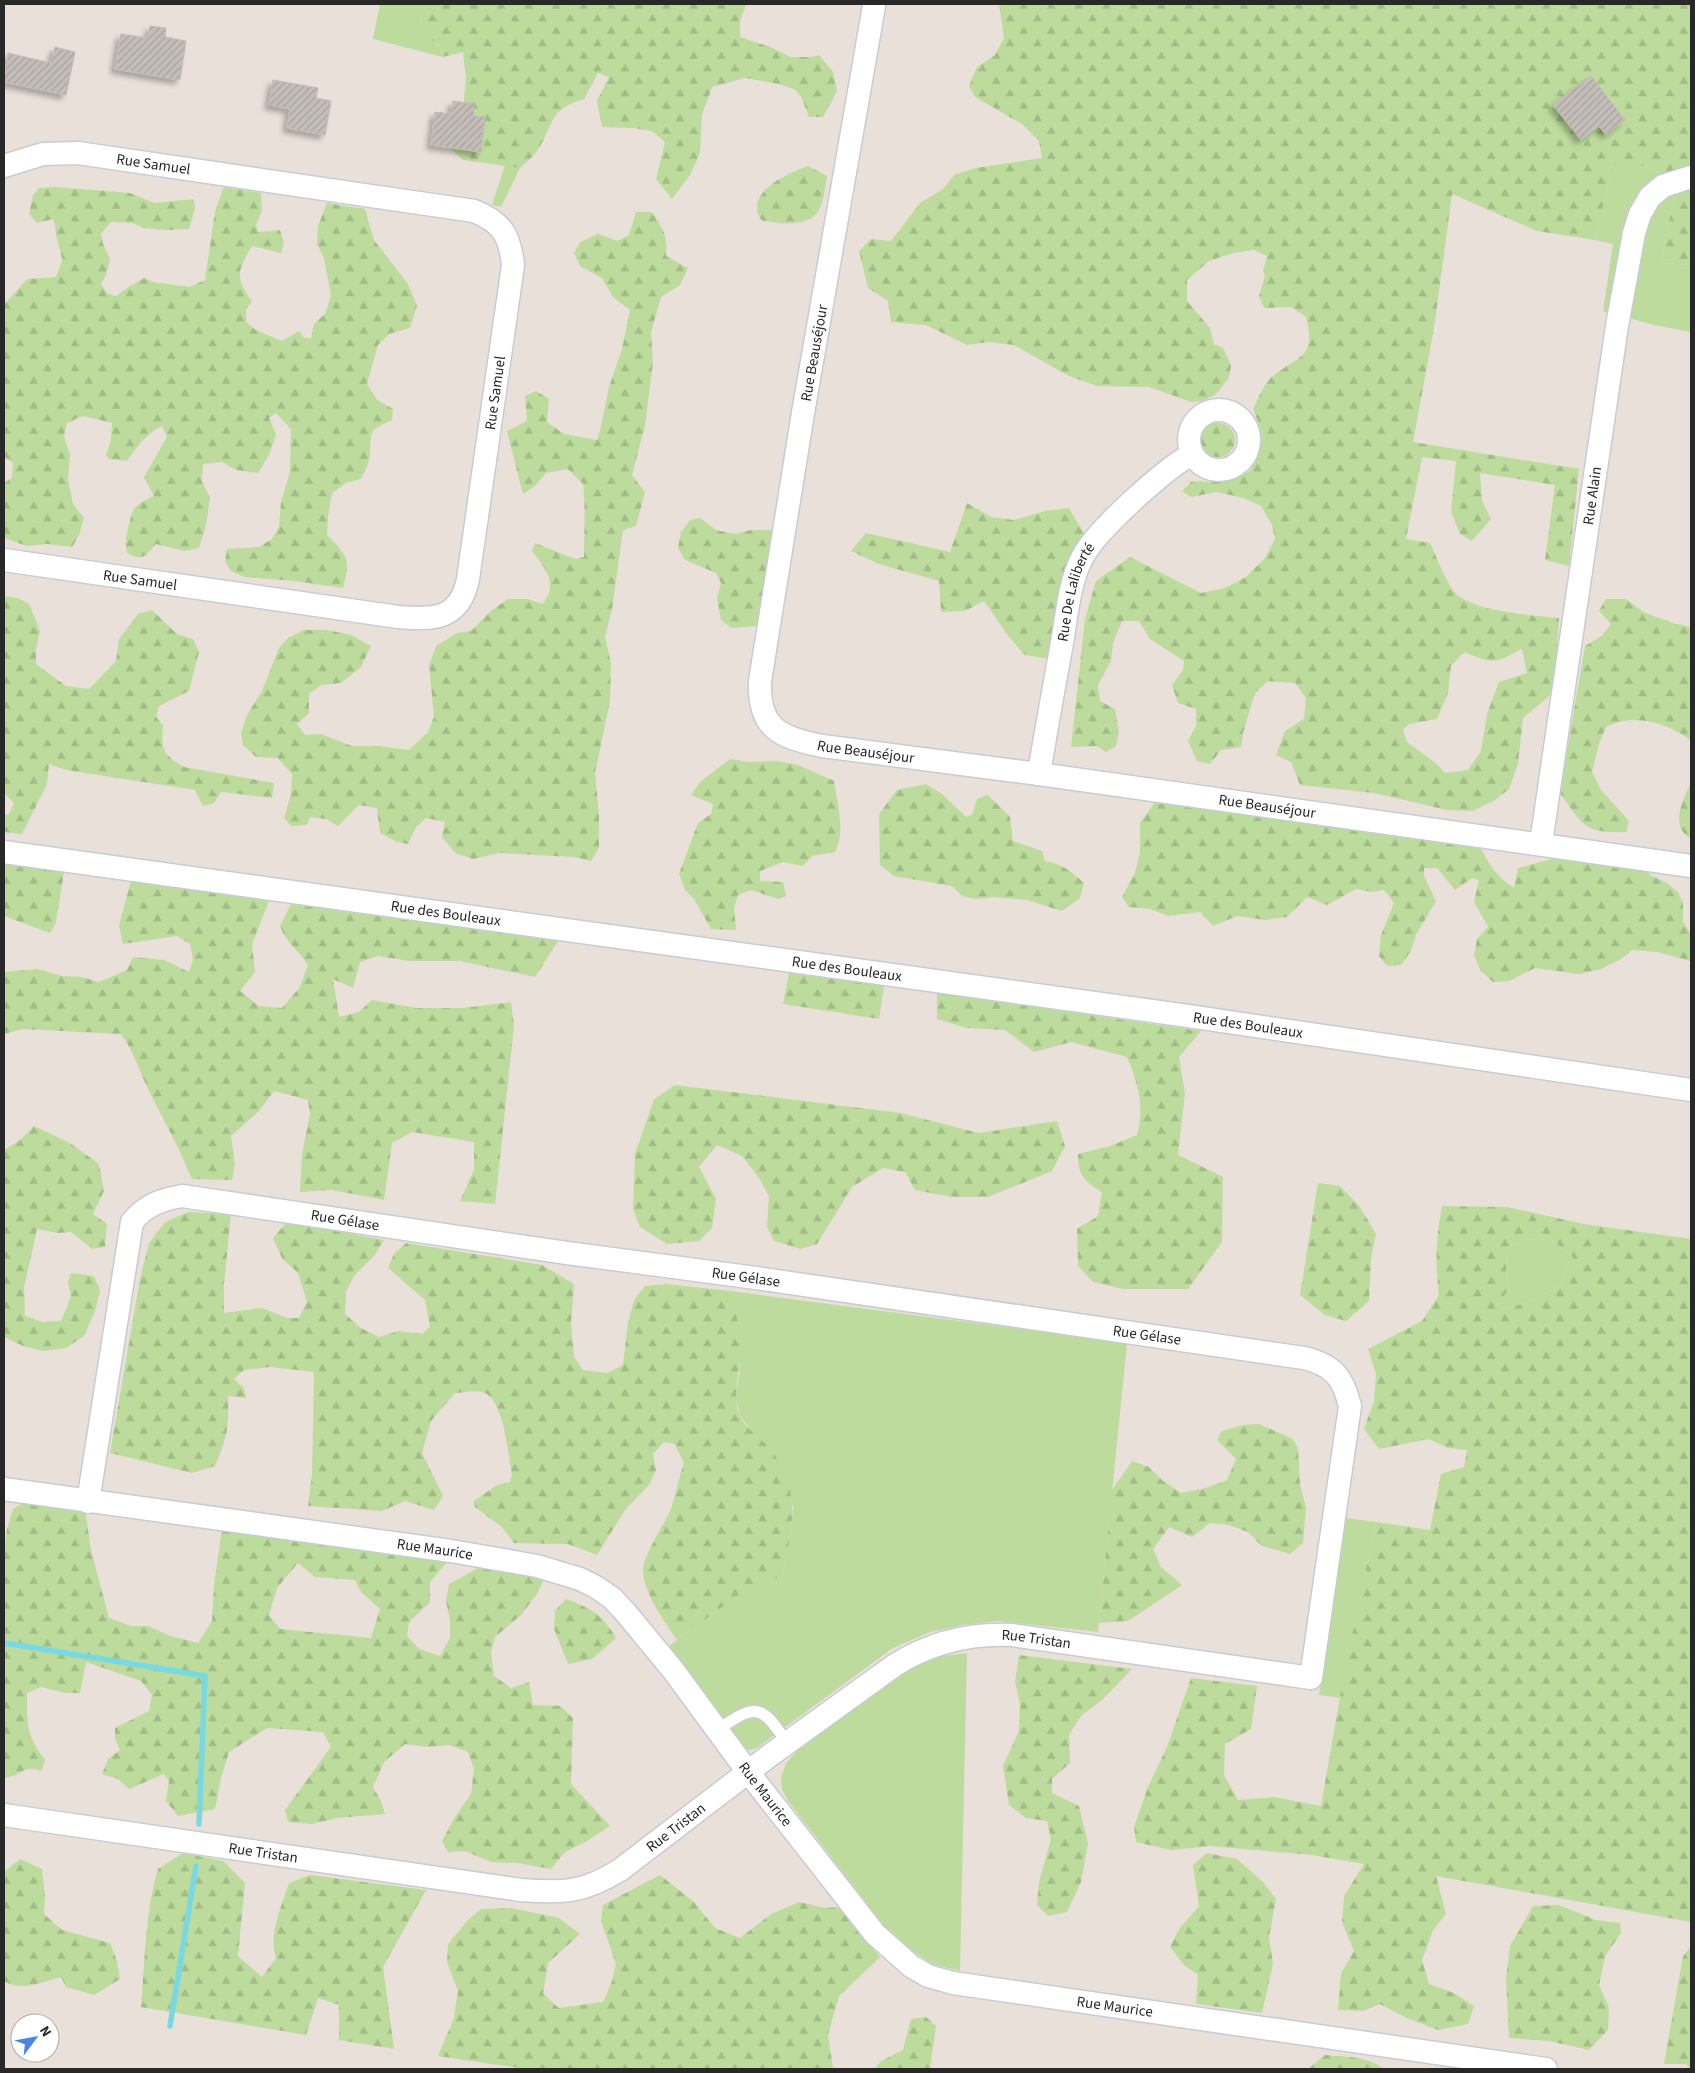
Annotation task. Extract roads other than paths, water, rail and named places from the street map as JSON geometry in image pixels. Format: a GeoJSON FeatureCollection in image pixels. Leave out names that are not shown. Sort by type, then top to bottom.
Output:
{"type":"FeatureCollection","features":[{"type":"Feature","properties":{"kind":"street","name":"Rue Beauséjour"},"geometry":{"type":"LineString","coordinates":[[874,6],[805,403],[763,661],[759,691],[762,707],[774,730],[799,741],[822,746],[1039,774],[1691,866]]}},
{"type":"Feature","properties":{"kind":"street","name":"Rue Samuel"},"geometry":{"type":"LineString","coordinates":[[4,166],[43,154],[78,152],[474,211],[488,216],[499,225],[511,251],[513,265],[468,579],[465,594],[457,606],[445,615],[432,618],[398,617],[4,560]]}},
{"type":"Feature","properties":{"kind":"street","name":"Rue Alain"},"geometry":{"type":"LineString","coordinates":[[1541,844],[1617,326],[1634,233],[1640,214],[1650,197],[1663,186],[1691,177]]}},
{"type":"Feature","properties":{"kind":"street","name":"Rue De Laliberté"},"geometry":{"type":"LineString","coordinates":[[1039,774],[1070,598],[1082,558],[1090,545],[1136,499],[1165,473],[1192,454]]}},
{"type":"Feature","properties":{"kind":"street","name":"Rue des Bouleaux"},"geometry":{"type":"LineString","coordinates":[[4,852],[1182,1015],[1691,1090]]}},
{"type":"Feature","properties":{"kind":"street","name":"Rue Gélase"},"geometry":{"type":"LineString","coordinates":[[88,1502],[132,1222],[153,1203],[165,1199],[182,1196],[204,1198],[568,1253],[776,1281],[1319,1361],[1340,1378],[1350,1406],[1311,1678]]}},
{"type":"Feature","properties":{"kind":"street","name":"Rue Maurice"},"geometry":{"type":"LineString","coordinates":[[4,1489],[451,1551],[537,1566],[580,1579],[612,1598],[626,1612],[673,1670],[748,1772],[875,1934],[911,1966],[928,1976],[963,1984],[1546,2069]]}},
{"type":"Feature","properties":{"kind":"street","name":"Rue Tristan"},"geometry":{"type":"LineString","coordinates":[[4,1815],[521,1890],[564,1892],[583,1889],[600,1883],[620,1870],[787,1743],[910,1656],[944,1644],[990,1634],[1012,1635],[1311,1678]]}},
{"type":"Feature","properties":{"kind":"lane"},"geometry":{"type":"LineString","coordinates":[[718,1730],[741,1714],[753,1711],[766,1714],[787,1743]]}},
{"type":"Feature","properties":{"kind":"waterway"},"geometry":{"type":"LineString","coordinates":[[4,1643],[205,1676],[199,1824]]}},
{"type":"Feature","properties":{"kind":"waterway"},"geometry":{"type":"LineString","coordinates":[[170,2026],[196,1866]]}}]}
